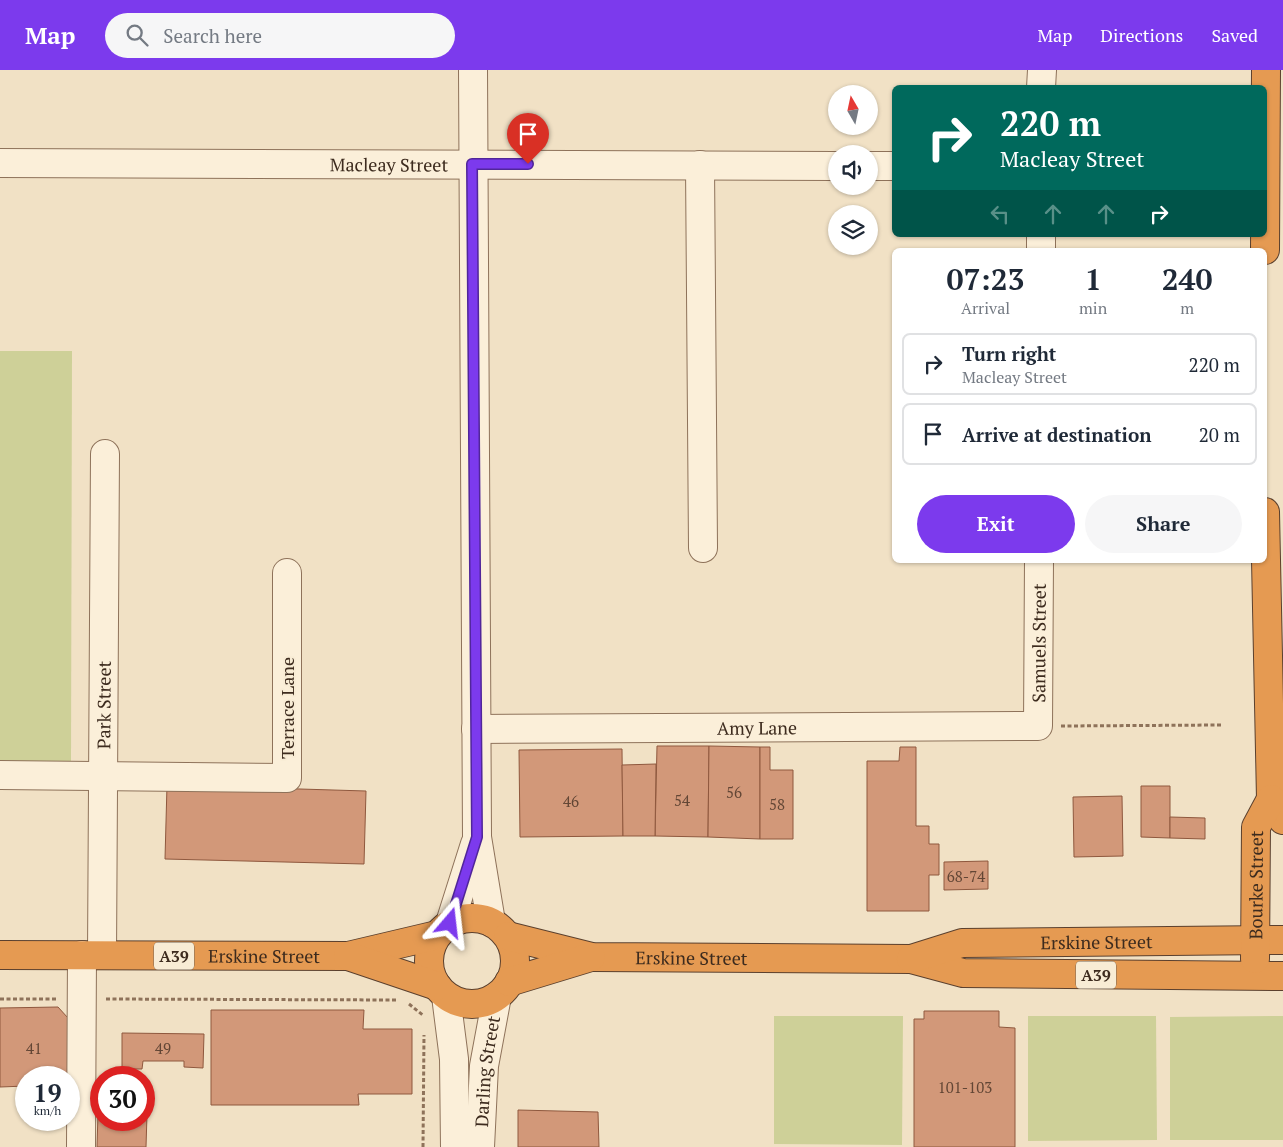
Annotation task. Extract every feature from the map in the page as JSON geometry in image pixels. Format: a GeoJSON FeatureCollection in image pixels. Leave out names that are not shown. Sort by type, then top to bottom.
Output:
{"type":"FeatureCollection","features":[{"type":"Feature","properties":{"kind":"highway"},"geometry":{"type":"LineString","coordinates":[[1266,70],[1267,85]]}},
{"type":"Feature","properties":{"kind":"highway"},"geometry":{"type":"LineString","coordinates":[[1267,90],[1271,169],[1267,223]]}},
{"type":"Feature","properties":{"kind":"highway","name":"Bourke Street"},"geometry":{"type":"LineString","coordinates":[[1255,976],[1256,827],[1277,810],[1267,562]]}},
{"type":"Feature","properties":{"kind":"highway","name":"A39"},"geometry":{"type":"LineString","coordinates":[[444,929],[464,918],[478,918],[499,929]]}},
{"type":"Feature","properties":{"kind":"highway"},"geometry":{"type":"LineString","coordinates":[[442,991],[430,974],[428,960],[430,947],[444,929]]}},
{"type":"Feature","properties":{"kind":"highway","name":"Erskine Street"},"geometry":{"type":"LineString","coordinates":[[0,955],[348,956],[444,929]]}},
{"type":"Feature","properties":{"kind":"highway"},"geometry":{"type":"LineString","coordinates":[[499,929],[513,947],[515,959],[514,971],[503,989]]}},
{"type":"Feature","properties":{"kind":"highway","name":"Erskine Street"},"geometry":{"type":"LineString","coordinates":[[499,929],[592,957],[911,959],[963,973],[1283,976]]}},
{"type":"Feature","properties":{"kind":"highway","name":"Erskine Street"},"geometry":{"type":"LineString","coordinates":[[911,959],[962,943],[1283,940]]}},
{"type":"Feature","properties":{"kind":"highway","name":"Erskine Street"},"geometry":{"type":"LineString","coordinates":[[348,956],[442,991]]}},
{"type":"Feature","properties":{"kind":"highway","name":"Erskine Street"},"geometry":{"type":"LineString","coordinates":[[503,989],[592,957]]}},
{"type":"Feature","properties":{"kind":"highway","name":"A39"},"geometry":{"type":"LineString","coordinates":[[442,991],[458,1002],[472,1004],[485,1002],[503,989]]}},
{"type":"Feature","properties":{"kind":"street"},"geometry":{"type":"LineString","coordinates":[[473,70],[477,837],[499,929]]}},
{"type":"Feature","properties":{"kind":"street"},"geometry":{"type":"LineString","coordinates":[[1042,70],[1042,85]]}},
{"type":"Feature","properties":{"kind":"street","name":"Macleay Street"},"geometry":{"type":"LineString","coordinates":[[0,162],[828,166]]}},
{"type":"Feature","properties":{"kind":"street"},"geometry":{"type":"LineString","coordinates":[[700,165],[703,548]]}},
{"type":"Feature","properties":{"kind":"street"},"geometry":{"type":"LineString","coordinates":[[878,166],[892,166]]}},
{"type":"Feature","properties":{"kind":"street","name":"Park Street"},"geometry":{"type":"LineString","coordinates":[[81,1147],[82,999],[92,955],[102,776],[105,454]]}},
{"type":"Feature","properties":{"kind":"street","name":"Samuels Street"},"geometry":{"type":"LineString","coordinates":[[1038,726],[1039,563]]}},
{"type":"Feature","properties":{"kind":"street","name":"Terrace Lane"},"geometry":{"type":"LineString","coordinates":[[102,776],[287,778],[287,573]]}},
{"type":"Feature","properties":{"kind":"street","name":"Amy Lane"},"geometry":{"type":"LineString","coordinates":[[476,729],[1038,726]]}},
{"type":"Feature","properties":{"kind":"street"},"geometry":{"type":"LineString","coordinates":[[0,775],[102,776]]}},
{"type":"Feature","properties":{"kind":"street"},"geometry":{"type":"LineString","coordinates":[[444,929],[477,837]]}},
{"type":"Feature","properties":{"kind":"street","name":"Darling Street"},"geometry":{"type":"LineString","coordinates":[[480,1147],[484,1066],[503,989]]}},
{"type":"Feature","properties":{"kind":"street","name":"Darling Street"},"geometry":{"type":"LineString","coordinates":[[442,991],[454,1058],[455,1147]]}},
{"type":"Feature","properties":{"kind":"path"},"geometry":{"type":"LineString","coordinates":[[1038,726],[1221,725]]}},
{"type":"Feature","properties":{"kind":"path"},"geometry":{"type":"LineString","coordinates":[[0,999],[404,1000],[424,1016],[423,1147]]}},
{"type":"Feature","properties":{"kind":"green space"},"geometry":{"type":"Polygon","coordinates":[[[0,351],[72,351],[71,765],[0,764],[0,351]]]}},
{"type":"Feature","properties":{"kind":"green space"},"geometry":{"type":"Polygon","coordinates":[[[774,1016],[903,1016],[902,1145],[774,1144],[774,1016]]]}},
{"type":"Feature","properties":{"kind":"green space"},"geometry":{"type":"Polygon","coordinates":[[[1028,1016],[1156,1016],[1157,1140],[1028,1141],[1028,1016]]]}},
{"type":"Feature","properties":{"kind":"green space"},"geometry":{"type":"Polygon","coordinates":[[[1283,1016],[1283,1140],[1170,1140],[1170,1017],[1283,1016]]]}},
{"type":"Feature","properties":{"kind":"building"},"geometry":{"type":"Polygon","coordinates":[[[657,746],[709,746],[708,837],[655,836],[657,746]]]}},
{"type":"Feature","properties":{"kind":"building"},"geometry":{"type":"Polygon","coordinates":[[[709,746],[760,747],[760,839],[708,837],[709,746]]]}},
{"type":"Feature","properties":{"kind":"building"},"geometry":{"type":"Polygon","coordinates":[[[760,747],[770,747],[770,770],[793,770],[793,839],[760,839],[760,747]]]}},
{"type":"Feature","properties":{"kind":"building"},"geometry":{"type":"Polygon","coordinates":[[[900,747],[916,747],[916,826],[929,826],[929,844],[939,844],[939,875],[929,875],[929,911],[867,911],[867,761],[899,761],[900,747]]]}},
{"type":"Feature","properties":{"kind":"building"},"geometry":{"type":"Polygon","coordinates":[[[622,749],[623,836],[520,837],[519,750],[622,749]]]}},
{"type":"Feature","properties":{"kind":"building"},"geometry":{"type":"Polygon","coordinates":[[[656,764],[655,836],[623,836],[622,765],[656,764]]]}},
{"type":"Feature","properties":{"kind":"building"},"geometry":{"type":"Polygon","coordinates":[[[167,785],[366,791],[364,864],[165,859],[167,785]]]}},
{"type":"Feature","properties":{"kind":"building"},"geometry":{"type":"Polygon","coordinates":[[[1141,786],[1170,786],[1170,838],[1141,837],[1141,786]]]}},
{"type":"Feature","properties":{"kind":"building"},"geometry":{"type":"Polygon","coordinates":[[[1122,796],[1123,856],[1074,857],[1073,797],[1122,796]]]}},
{"type":"Feature","properties":{"kind":"building"},"geometry":{"type":"Polygon","coordinates":[[[1170,817],[1205,818],[1205,839],[1170,838],[1170,817]]]}},
{"type":"Feature","properties":{"kind":"building"},"geometry":{"type":"Polygon","coordinates":[[[988,861],[988,889],[944,890],[944,862],[988,861]]]}},
{"type":"Feature","properties":{"kind":"building"},"geometry":{"type":"Polygon","coordinates":[[[58,1007],[68,1018],[69,1066],[15,1066],[15,1086],[0,1087],[0,1008],[58,1007]]]}},
{"type":"Feature","properties":{"kind":"building"},"geometry":{"type":"Polygon","coordinates":[[[211,1010],[364,1010],[363,1029],[412,1029],[412,1094],[358,1094],[359,1105],[211,1105],[211,1010]]]}},
{"type":"Feature","properties":{"kind":"building"},"geometry":{"type":"Polygon","coordinates":[[[924,1011],[999,1011],[999,1027],[1015,1028],[1015,1147],[914,1147],[914,1019],[924,1019],[924,1011]]]}},
{"type":"Feature","properties":{"kind":"building"},"geometry":{"type":"Polygon","coordinates":[[[122,1033],[204,1034],[203,1068],[184,1067],[184,1061],[143,1061],[142,1066],[122,1066],[122,1033]]]}},
{"type":"Feature","properties":{"kind":"building"},"geometry":{"type":"Polygon","coordinates":[[[518,1110],[598,1112],[599,1147],[518,1147],[518,1110]]]}},
{"type":"Feature","properties":{"kind":"building"},"geometry":{"type":"Polygon","coordinates":[[[97,1131],[146,1131],[146,1147],[97,1147],[97,1131]]]}},
{"type":"Feature","properties":{"kind":"route"},"geometry":{"type":"LineString","coordinates":[[450,923],[477,837],[472,164],[528,164]]}}]}
